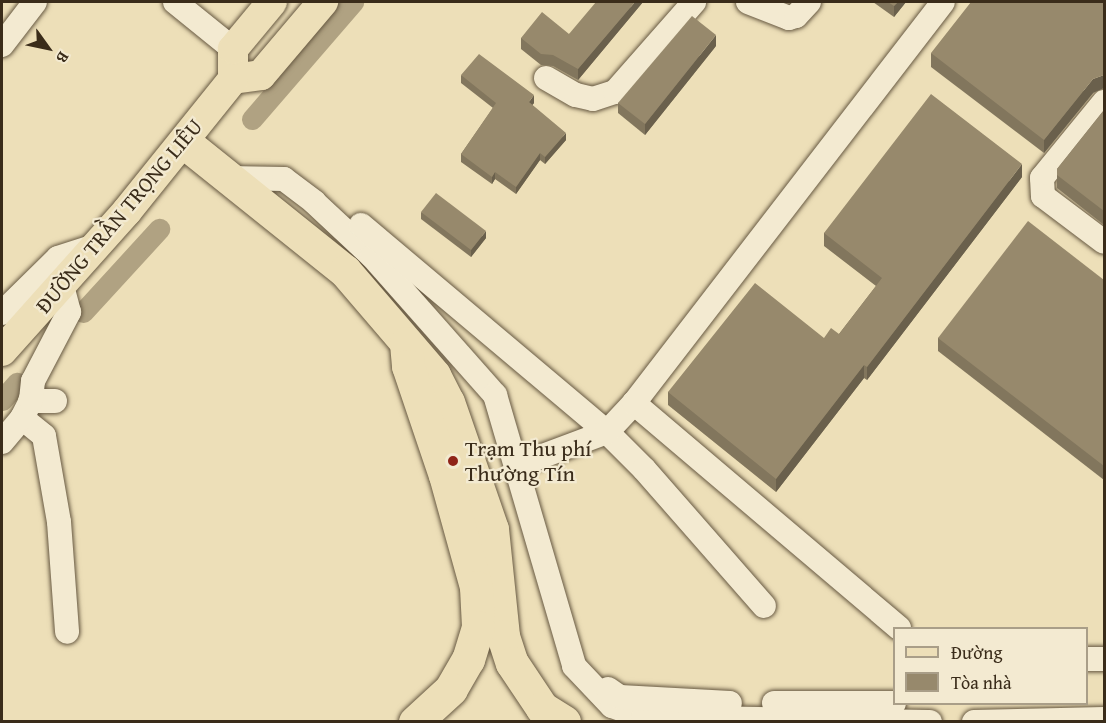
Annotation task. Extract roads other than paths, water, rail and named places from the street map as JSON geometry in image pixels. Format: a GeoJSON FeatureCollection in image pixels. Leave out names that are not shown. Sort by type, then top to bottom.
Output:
{"type":"FeatureCollection","features":[{"type":"Feature","properties":{"kind":"highway"},"geometry":{"type":"LineString","coordinates":[[184,142],[345,272],[434,375],[448,402],[488,519],[498,567],[504,636],[512,663],[542,708],[564,722]]}},
{"type":"Feature","properties":{"kind":"highway"},"geometry":{"type":"LineString","coordinates":[[405,341],[408,366],[445,475],[476,587],[478,627],[468,659],[451,689],[415,722]]}},
{"type":"Feature","properties":{"kind":"main road"},"geometry":{"type":"LineString","coordinates":[[272,2],[232,49],[233,79],[261,75],[323,2]]}},
{"type":"Feature","properties":{"kind":"main road","name":"ĐƯỜNG TRẦN TRỌNG LIÊU"},"geometry":{"type":"LineString","coordinates":[[2,351],[96,246],[184,142],[233,79]]}},
{"type":"Feature","properties":{"kind":"street"},"geometry":{"type":"LineString","coordinates":[[2,45],[35,2]]}},
{"type":"Feature","properties":{"kind":"street"},"geometry":{"type":"LineString","coordinates":[[175,2],[232,49]]}},
{"type":"Feature","properties":{"kind":"street"},"geometry":{"type":"LineString","coordinates":[[546,78],[576,95],[593,99],[615,92],[694,2]]}},
{"type":"Feature","properties":{"kind":"street"},"geometry":{"type":"LineString","coordinates":[[748,2],[789,18],[796,16],[809,2]]}},
{"type":"Feature","properties":{"kind":"street"},"geometry":{"type":"LineString","coordinates":[[516,466],[607,432],[634,403],[943,2]]}},
{"type":"Feature","properties":{"kind":"street"},"geometry":{"type":"LineString","coordinates":[[1104,102],[1042,178],[1043,196],[1104,242]]}},
{"type":"Feature","properties":{"kind":"street"},"geometry":{"type":"LineString","coordinates":[[228,178],[307,178],[607,432],[644,468],[764,606]]}},
{"type":"Feature","properties":{"kind":"street"},"geometry":{"type":"LineString","coordinates":[[284,178],[372,256],[495,395],[574,666],[612,706],[643,717],[930,722]]}},
{"type":"Feature","properties":{"kind":"street"},"geometry":{"type":"LineString","coordinates":[[2,312],[58,258],[96,246]]}},
{"type":"Feature","properties":{"kind":"street"},"geometry":{"type":"LineString","coordinates":[[2,442],[29,400],[69,312],[62,285]]}},
{"type":"Feature","properties":{"kind":"street"},"geometry":{"type":"LineString","coordinates":[[29,400],[55,401]]}},
{"type":"Feature","properties":{"kind":"street"},"geometry":{"type":"LineString","coordinates":[[29,400],[44,436],[58,522],[67,632]]}},
{"type":"Feature","properties":{"kind":"street"},"geometry":{"type":"LineString","coordinates":[[634,403],[898,627]]}},
{"type":"Feature","properties":{"kind":"street"},"geometry":{"type":"LineString","coordinates":[[1088,659],[1104,659]]}},
{"type":"Feature","properties":{"kind":"street"},"geometry":{"type":"LineString","coordinates":[[574,666],[620,697],[722,703],[893,703]]}},
{"type":"Feature","properties":{"kind":"street"},"geometry":{"type":"LineString","coordinates":[[1088,703],[1104,703]]}},
{"type":"Feature","properties":{"kind":"street"},"geometry":{"type":"LineString","coordinates":[[974,722],[1104,719]]}},
{"type":"Feature","properties":{"kind":"waterway"},"geometry":{"type":"LineString","coordinates":[[252,119],[353,2]]}},
{"type":"Feature","properties":{"kind":"waterway"},"geometry":{"type":"LineString","coordinates":[[83,312],[159,229]]}},
{"type":"Feature","properties":{"kind":"waterway"},"geometry":{"type":"LineString","coordinates":[[2,400],[17,383]]}},
{"type":"Feature","properties":{"kind":"place","name":"Trạm Thu phí Thường Tín"},"geometry":{"type":"Point","coordinates":[453,461]}}]}
